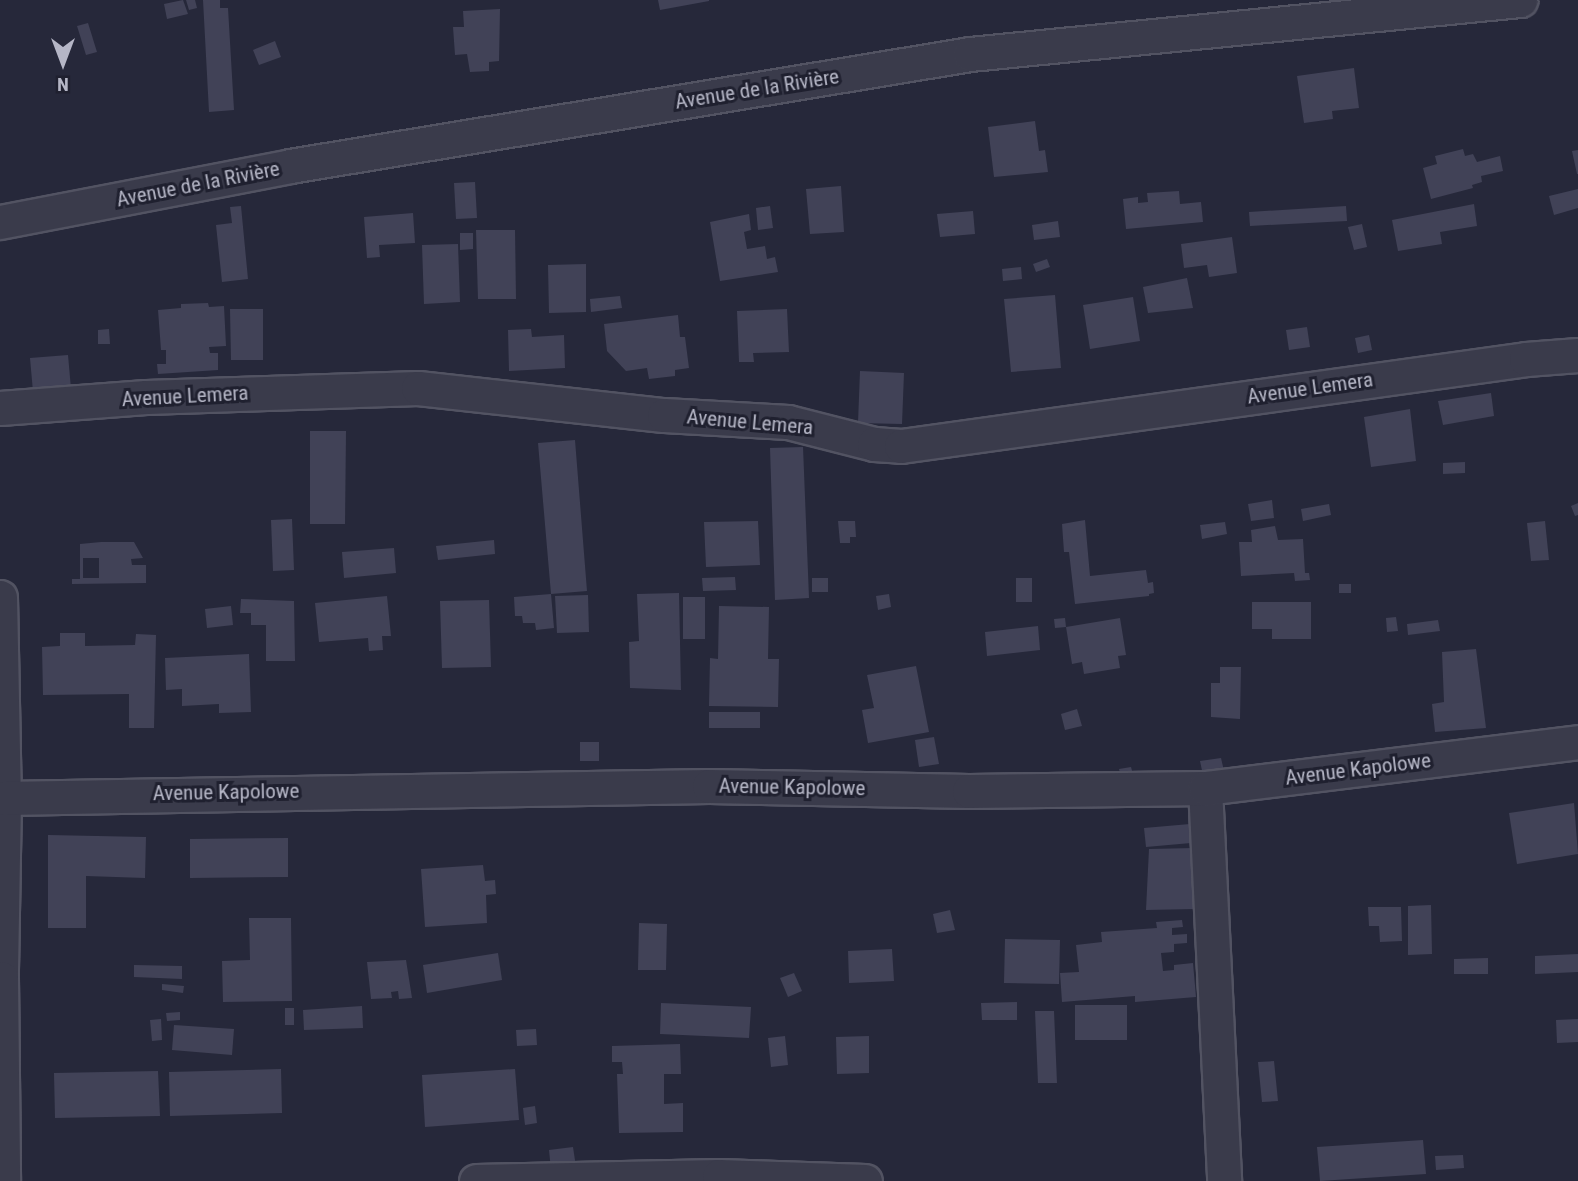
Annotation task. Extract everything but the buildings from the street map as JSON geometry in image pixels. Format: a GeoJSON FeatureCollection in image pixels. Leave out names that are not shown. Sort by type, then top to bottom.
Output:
{"type":"FeatureCollection","features":[{"type":"Feature","properties":{"kind":"street","name":"Avenue de la Rivière"},"geometry":{"type":"LineString","coordinates":[[0,222],[290,166],[970,54],[1520,0]]}},
{"type":"Feature","properties":{"kind":"street","name":"Avenue Lemera"},"geometry":{"type":"LineString","coordinates":[[0,408],[146,397],[418,388],[664,415],[788,422],[874,444],[901,446],[1512,360],[1578,355]]}},
{"type":"Feature","properties":{"kind":"street"},"geometry":{"type":"LineString","coordinates":[[0,597],[4,798],[0,978],[3,1181]]}},
{"type":"Feature","properties":{"kind":"street","name":"Avenue Kapolowe"},"geometry":{"type":"LineString","coordinates":[[4,798],[709,786],[970,791],[1205,788],[1578,742]]}},
{"type":"Feature","properties":{"kind":"street"},"geometry":{"type":"LineString","coordinates":[[1205,788],[1224,1181]]}},
{"type":"Feature","properties":{"kind":"street"},"geometry":{"type":"LineString","coordinates":[[476,1181],[719,1176],[865,1181]]}}]}
